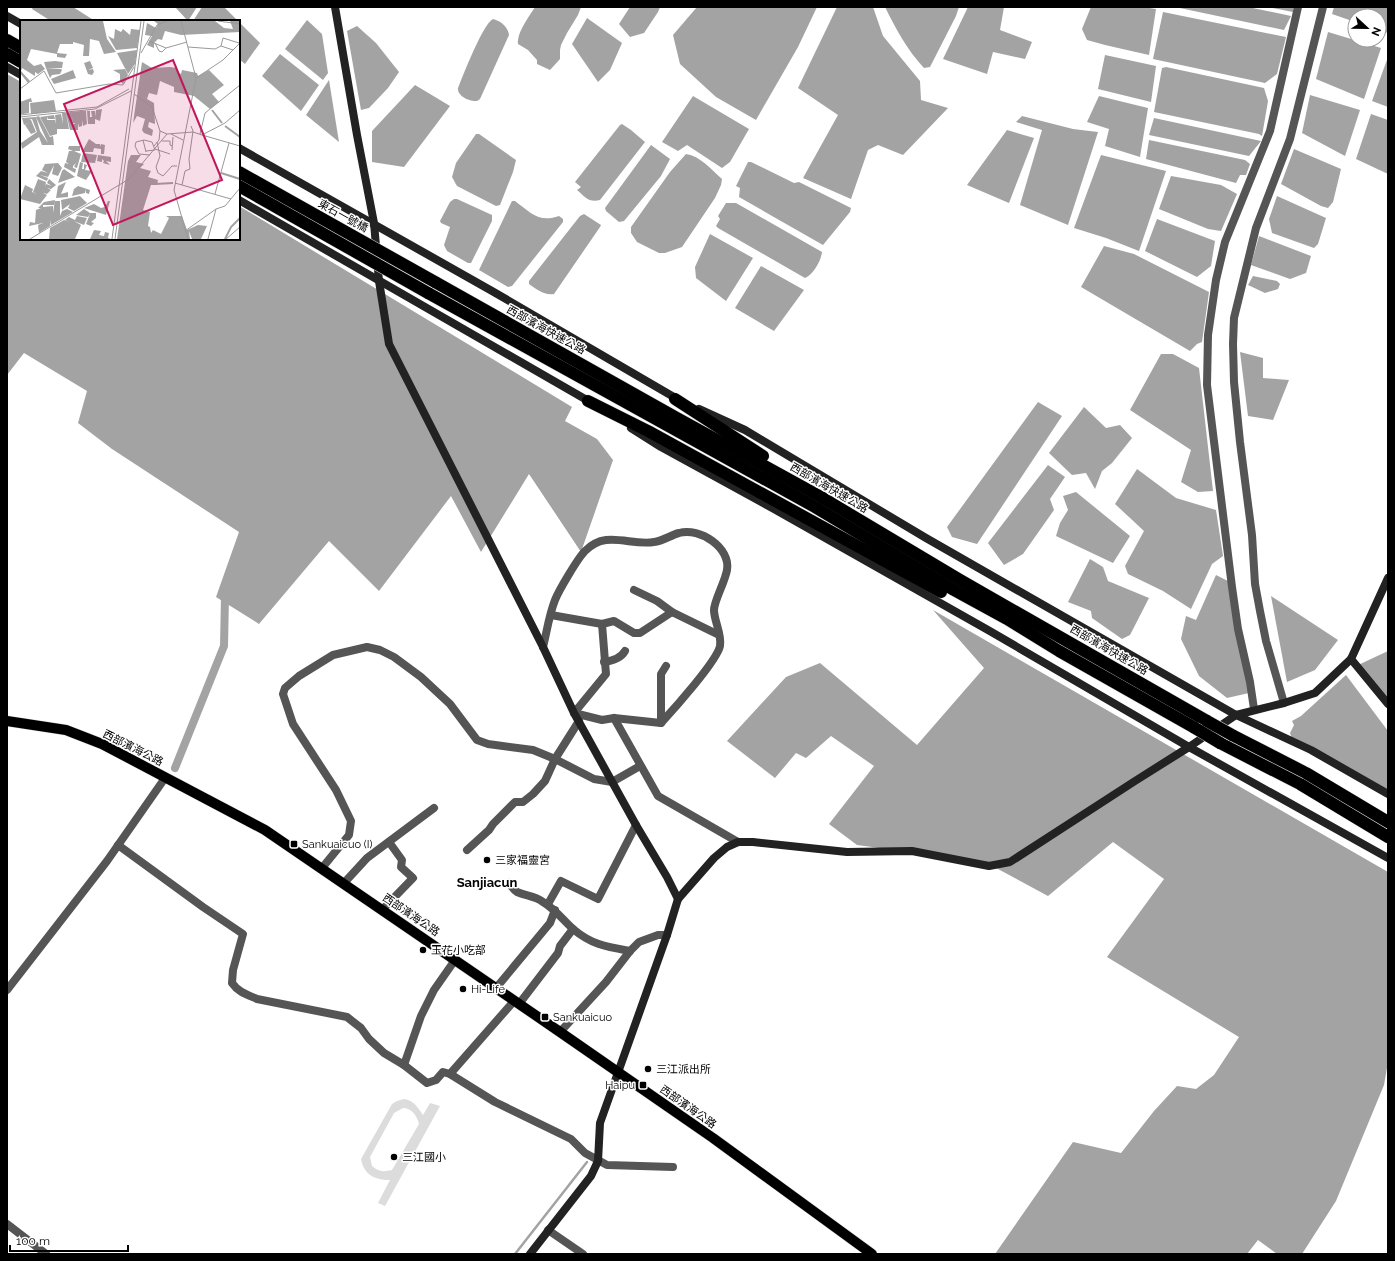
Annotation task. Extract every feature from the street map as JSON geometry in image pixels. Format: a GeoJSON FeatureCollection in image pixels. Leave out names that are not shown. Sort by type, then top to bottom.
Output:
{"type":"FeatureCollection","features":[{"type":"Feature","properties":{"kind":"highway"},"geometry":{"type":"LineString","coordinates":[[7,40],[20,47]]}},
{"type":"Feature","properties":{"kind":"highway"},"geometry":{"type":"LineString","coordinates":[[7,54],[20,61]]}},
{"type":"Feature","properties":{"kind":"highway","name":"東石一號橋"},"geometry":{"type":"LineString","coordinates":[[240,173],[435,282]]}},
{"type":"Feature","properties":{"kind":"highway"},"geometry":{"type":"LineString","coordinates":[[240,187],[815,508],[954,590],[1007,619],[1059,651],[1220,743],[1306,788],[1388,837]]}},
{"type":"Feature","properties":{"kind":"highway","name":"西部濱海快速公路"},"geometry":{"type":"LineString","coordinates":[[435,282],[674,417],[821,497],[890,539],[1207,721],[1306,774],[1388,822]]}},
{"type":"Feature","properties":{"kind":"highway"},"geometry":{"type":"LineString","coordinates":[[676,398],[750,449],[838,498],[958,569],[1066,640]]}},
{"type":"Feature","properties":{"kind":"highway"},"geometry":{"type":"LineString","coordinates":[[588,401],[717,468],[1009,628],[1059,651]]}},
{"type":"Feature","properties":{"kind":"main road","name":"西部濱海公路"},"geometry":{"type":"LineString","coordinates":[[7,721],[66,730],[102,744],[265,830],[713,1138],[872,1254]]}},
{"type":"Feature","properties":{"kind":"street"},"geometry":{"type":"LineString","coordinates":[[335,7],[374,223],[379,282],[389,344],[543,647],[574,713],[636,825],[667,877],[678,900]]}},
{"type":"Feature","properties":{"kind":"street"},"geometry":{"type":"LineString","coordinates":[[1256,709],[1238,629],[1230,572],[1207,385],[1208,335],[1216,280],[1225,242],[1270,131],[1298,7]]}},
{"type":"Feature","properties":{"kind":"street"},"geometry":{"type":"LineString","coordinates":[[1281,704],[1266,641],[1256,584],[1252,535],[1236,404],[1232,344],[1234,318],[1252,242],[1290,139],[1323,7]]}},
{"type":"Feature","properties":{"kind":"street"},"geometry":{"type":"LineString","coordinates":[[7,16],[20,23]]}},
{"type":"Feature","properties":{"kind":"street"},"geometry":{"type":"LineString","coordinates":[[7,67],[20,74]]}},
{"type":"Feature","properties":{"kind":"street"},"geometry":{"type":"LineString","coordinates":[[240,149],[527,310],[676,398],[745,430],[926,538],[1236,715],[1303,746],[1388,794]]}},
{"type":"Feature","properties":{"kind":"street"},"geometry":{"type":"LineString","coordinates":[[240,201],[588,401],[661,447],[988,630],[1189,748],[1275,794],[1388,858]]}},
{"type":"Feature","properties":{"kind":"street"},"geometry":{"type":"LineString","coordinates":[[543,647],[555,599],[584,551],[594,544],[606,540],[641,543],[656,542],[680,532],[692,532],[705,536],[718,546],[727,559],[727,569],[714,610],[720,646],[713,660],[661,722]]}},
{"type":"Feature","properties":{"kind":"street"},"geometry":{"type":"LineString","coordinates":[[530,1254],[537,1250],[548,1230],[591,1176],[598,1161],[600,1123],[619,1073],[678,900],[714,858],[727,847],[738,842],[754,842],[847,852],[912,851],[989,866],[1010,862],[1189,748],[1236,715],[1281,704],[1315,693],[1351,659],[1388,578]]}},
{"type":"Feature","properties":{"kind":"street"},"geometry":{"type":"LineString","coordinates":[[634,590],[656,601],[672,612],[719,635]]}},
{"type":"Feature","properties":{"kind":"street"},"geometry":{"type":"LineString","coordinates":[[551,615],[602,624],[614,621],[634,634],[640,633],[672,612]]}},
{"type":"Feature","properties":{"kind":"street"},"geometry":{"type":"LineString","coordinates":[[574,713],[606,674],[602,624]]}},
{"type":"Feature","properties":{"kind":"street"},"geometry":{"type":"LineString","coordinates":[[322,868],[348,835],[351,821],[336,790],[293,724],[283,694],[285,688],[300,676],[333,655],[367,647],[380,650],[400,661],[450,704],[477,740],[488,744],[533,750],[555,759],[594,779],[612,782],[640,766]]}},
{"type":"Feature","properties":{"kind":"street"},"geometry":{"type":"LineString","coordinates":[[604,662],[612,661],[623,655],[625,651]]}},
{"type":"Feature","properties":{"kind":"street"},"geometry":{"type":"LineString","coordinates":[[1351,659],[1388,704]]}},
{"type":"Feature","properties":{"kind":"street"},"geometry":{"type":"LineString","coordinates":[[661,722],[661,674],[666,666]]}},
{"type":"Feature","properties":{"kind":"street"},"geometry":{"type":"LineString","coordinates":[[574,713],[602,720],[614,718],[661,722]]}},
{"type":"Feature","properties":{"kind":"street"},"geometry":{"type":"LineString","coordinates":[[614,718],[658,796],[738,842]]}},
{"type":"Feature","properties":{"kind":"street"},"geometry":{"type":"LineString","coordinates":[[467,850],[489,830],[515,802],[523,802],[541,786],[545,781],[555,759],[579,721]]}},
{"type":"Feature","properties":{"kind":"street"},"geometry":{"type":"LineString","coordinates":[[7,990],[118,845],[165,778]]}},
{"type":"Feature","properties":{"kind":"street"},"geometry":{"type":"LineString","coordinates":[[344,883],[366,858],[434,808]]}},
{"type":"Feature","properties":{"kind":"street"},"geometry":{"type":"LineString","coordinates":[[548,904],[561,881],[598,899],[636,825]]}},
{"type":"Feature","properties":{"kind":"street"},"geometry":{"type":"LineString","coordinates":[[382,910],[413,878],[401,867],[402,860],[389,842]]}},
{"type":"Feature","properties":{"kind":"street"},"geometry":{"type":"LineString","coordinates":[[118,845],[203,907],[243,934],[233,970],[232,983],[236,988],[244,993],[258,999],[347,1017],[361,1028],[369,1039],[384,1053],[404,1065],[427,1083],[436,1080],[443,1072],[450,1074],[495,1102],[571,1139],[585,1153],[607,1165],[673,1168]]}},
{"type":"Feature","properties":{"kind":"street"},"geometry":{"type":"LineString","coordinates":[[509,883],[517,892],[538,898],[548,904],[573,929],[590,941],[600,946],[630,951]]}},
{"type":"Feature","properties":{"kind":"street"},"geometry":{"type":"LineString","coordinates":[[496,988],[550,923],[555,910]]}},
{"type":"Feature","properties":{"kind":"street"},"geometry":{"type":"LineString","coordinates":[[450,1074],[516,1002],[558,953],[560,946],[573,929]]}},
{"type":"Feature","properties":{"kind":"street"},"geometry":{"type":"LineString","coordinates":[[560,1032],[606,982],[630,951],[639,942],[658,934],[667,935]]}},
{"type":"Feature","properties":{"kind":"street"},"geometry":{"type":"LineString","coordinates":[[404,1065],[421,1016],[434,990],[455,960]]}},
{"type":"Feature","properties":{"kind":"street"},"geometry":{"type":"LineString","coordinates":[[7,1224],[46,1254]]}},
{"type":"Feature","properties":{"kind":"street"},"geometry":{"type":"LineString","coordinates":[[548,1230],[583,1254]]}},
{"type":"Feature","properties":{"kind":"shaded area"},"geometry":{"type":"Polygon","coordinates":[[[33,7],[73,7],[93,20],[49,20],[32,9],[33,7]]]}},
{"type":"Feature","properties":{"kind":"shaded area"},"geometry":{"type":"Polygon","coordinates":[[[175,7],[197,7],[189,20],[175,7]]]}},
{"type":"Feature","properties":{"kind":"shaded area"},"geometry":{"type":"Polygon","coordinates":[[[202,7],[224,7],[237,20],[194,20],[202,7]]]}},
{"type":"Feature","properties":{"kind":"shaded area"},"geometry":{"type":"Polygon","coordinates":[[[535,7],[581,7],[561,45],[560,59],[550,70],[537,64],[537,60],[528,50],[518,44],[521,30],[535,7]]]}},
{"type":"Feature","properties":{"kind":"shaded area"},"geometry":{"type":"Polygon","coordinates":[[[630,7],[660,7],[644,33],[630,37],[619,24],[630,7]]]}},
{"type":"Feature","properties":{"kind":"shaded area"},"geometry":{"type":"Polygon","coordinates":[[[697,7],[817,7],[798,47],[756,120],[716,97],[680,64],[673,35],[697,7]]]}},
{"type":"Feature","properties":{"kind":"shaded area"},"geometry":{"type":"Polygon","coordinates":[[[837,7],[873,7],[883,36],[920,81],[921,100],[948,108],[903,155],[878,145],[868,150],[851,199],[803,178],[838,115],[798,88],[837,7]]]}},
{"type":"Feature","properties":{"kind":"shaded area"},"geometry":{"type":"Polygon","coordinates":[[[885,7],[959,7],[956,16],[930,67],[924,68],[912,54],[885,7]]]}},
{"type":"Feature","properties":{"kind":"shaded area"},"geometry":{"type":"Polygon","coordinates":[[[968,7],[1004,7],[1000,30],[1032,42],[1025,59],[993,52],[987,74],[943,59],[968,7]]]}},
{"type":"Feature","properties":{"kind":"shaded area"},"geometry":{"type":"Polygon","coordinates":[[[1091,7],[1143,7],[1156,9],[1149,55],[1087,40],[1082,29],[1091,7]]]}},
{"type":"Feature","properties":{"kind":"shaded area"},"geometry":{"type":"Polygon","coordinates":[[[1175,7],[1248,7],[1291,16],[1284,30],[1175,7]]]}},
{"type":"Feature","properties":{"kind":"shaded area"},"geometry":{"type":"Polygon","coordinates":[[[1268,7],[1294,7],[1293,12],[1268,7]]]}},
{"type":"Feature","properties":{"kind":"shaded area"},"geometry":{"type":"Polygon","coordinates":[[[1334,7],[1388,7],[1388,33],[1387,8],[1347,8],[1347,19],[1332,14],[1334,7]]]}},
{"type":"Feature","properties":{"kind":"shaded area"},"geometry":{"type":"Polygon","coordinates":[[[1163,12],[1286,37],[1277,74],[1265,83],[1153,59],[1163,12]]]}},
{"type":"Feature","properties":{"kind":"shaded area"},"geometry":{"type":"Polygon","coordinates":[[[587,18],[622,43],[610,70],[598,82],[572,44],[587,18]]]}},
{"type":"Feature","properties":{"kind":"shaded area"},"geometry":{"type":"Polygon","coordinates":[[[493,19],[504,25],[509,35],[480,99],[477,101],[471,101],[464,98],[460,94],[458,88],[484,30],[493,19]]]}},
{"type":"Feature","properties":{"kind":"shaded area"},"geometry":{"type":"Polygon","coordinates":[[[307,20],[322,34],[328,73],[323,80],[285,49],[307,20]]]}},
{"type":"Feature","properties":{"kind":"shaded area"},"geometry":{"type":"Polygon","coordinates":[[[240,23],[260,43],[245,64],[240,60],[240,23]]]}},
{"type":"Feature","properties":{"kind":"shaded area"},"geometry":{"type":"Polygon","coordinates":[[[357,26],[376,43],[399,72],[388,88],[369,108],[361,110],[347,31],[357,26]]]}},
{"type":"Feature","properties":{"kind":"shaded area"},"geometry":{"type":"Polygon","coordinates":[[[1328,32],[1347,38],[1347,48],[1381,48],[1364,99],[1316,79],[1328,32]]]}},
{"type":"Feature","properties":{"kind":"shaded area"},"geometry":{"type":"Polygon","coordinates":[[[280,54],[319,85],[301,111],[262,76],[280,54]]]}},
{"type":"Feature","properties":{"kind":"shaded area"},"geometry":{"type":"Polygon","coordinates":[[[1105,55],[1156,66],[1151,102],[1098,89],[1105,55]]]}},
{"type":"Feature","properties":{"kind":"shaded area"},"geometry":{"type":"Polygon","coordinates":[[[1388,57],[1388,107],[1372,101],[1388,57]]]}},
{"type":"Feature","properties":{"kind":"shaded area"},"geometry":{"type":"Polygon","coordinates":[[[1166,67],[1264,88],[1268,101],[1262,136],[1259,134],[1154,112],[1162,68],[1166,67]]]}},
{"type":"Feature","properties":{"kind":"shaded area"},"geometry":{"type":"Polygon","coordinates":[[[7,74],[20,81],[20,240],[240,240],[240,207],[572,407],[565,421],[597,439],[613,460],[581,552],[529,474],[481,552],[451,496],[379,591],[329,541],[259,624],[216,597],[239,532],[112,449],[78,423],[87,391],[24,353],[7,375],[7,74]]]}},
{"type":"Feature","properties":{"kind":"shaded area"},"geometry":{"type":"Polygon","coordinates":[[[329,80],[339,142],[306,115],[329,80]]]}},
{"type":"Feature","properties":{"kind":"shaded area"},"geometry":{"type":"Polygon","coordinates":[[[415,85],[450,106],[404,167],[372,162],[372,131],[415,85]]]}},
{"type":"Feature","properties":{"kind":"shaded area"},"geometry":{"type":"Polygon","coordinates":[[[1310,95],[1360,110],[1345,156],[1302,133],[1310,95]]]}},
{"type":"Feature","properties":{"kind":"shaded area"},"geometry":{"type":"Polygon","coordinates":[[[693,96],[749,129],[730,162],[722,168],[687,145],[678,151],[662,142],[693,96]]]}},
{"type":"Feature","properties":{"kind":"shaded area"},"geometry":{"type":"Polygon","coordinates":[[[1099,96],[1148,108],[1140,157],[1105,146],[1109,129],[1087,122],[1099,96]]]}},
{"type":"Feature","properties":{"kind":"shaded area"},"geometry":{"type":"Polygon","coordinates":[[[1371,114],[1388,120],[1388,174],[1356,159],[1371,114]]]}},
{"type":"Feature","properties":{"kind":"shaded area"},"geometry":{"type":"Polygon","coordinates":[[[1022,116],[1073,129],[1098,132],[1068,225],[1020,205],[1042,130],[1016,122],[1022,116]]]}},
{"type":"Feature","properties":{"kind":"shaded area"},"geometry":{"type":"Polygon","coordinates":[[[1154,118],[1261,141],[1249,156],[1149,135],[1154,118]]]}},
{"type":"Feature","properties":{"kind":"shaded area"},"geometry":{"type":"Polygon","coordinates":[[[622,124],[645,142],[600,200],[590,200],[577,190],[581,187],[575,182],[622,124]]]}},
{"type":"Feature","properties":{"kind":"shaded area"},"geometry":{"type":"Polygon","coordinates":[[[1007,130],[1034,138],[1009,203],[967,185],[1007,130]]]}},
{"type":"Feature","properties":{"kind":"shaded area"},"geometry":{"type":"Polygon","coordinates":[[[476,134],[479,134],[516,160],[500,205],[496,206],[457,186],[452,177],[456,163],[476,134]]]}},
{"type":"Feature","properties":{"kind":"shaded area"},"geometry":{"type":"Polygon","coordinates":[[[1149,140],[1245,160],[1250,164],[1246,175],[1240,175],[1236,183],[1146,159],[1149,140]]]}},
{"type":"Feature","properties":{"kind":"shaded area"},"geometry":{"type":"Polygon","coordinates":[[[651,145],[670,159],[661,176],[624,221],[619,222],[606,211],[605,208],[651,145]]]}},
{"type":"Feature","properties":{"kind":"shaded area"},"geometry":{"type":"Polygon","coordinates":[[[1294,149],[1341,169],[1333,202],[1328,208],[1321,206],[1281,184],[1294,149]]]}},
{"type":"Feature","properties":{"kind":"shaded area"},"geometry":{"type":"Polygon","coordinates":[[[686,154],[696,157],[709,167],[722,179],[721,185],[715,198],[682,247],[665,253],[659,253],[637,242],[631,233],[631,227],[670,172],[686,154]]]}},
{"type":"Feature","properties":{"kind":"shaded area"},"geometry":{"type":"Polygon","coordinates":[[[1101,155],[1166,171],[1139,251],[1106,238],[1074,228],[1101,155]]]}},
{"type":"Feature","properties":{"kind":"shaded area"},"geometry":{"type":"Polygon","coordinates":[[[748,162],[751,162],[794,183],[799,182],[851,208],[850,212],[823,245],[739,197],[740,188],[736,186],[748,162]]]}},
{"type":"Feature","properties":{"kind":"shaded area"},"geometry":{"type":"Polygon","coordinates":[[[1171,176],[1221,185],[1237,194],[1221,231],[1208,229],[1159,209],[1171,176]]]}},
{"type":"Feature","properties":{"kind":"shaded area"},"geometry":{"type":"Polygon","coordinates":[[[1277,196],[1326,218],[1318,244],[1314,248],[1272,233],[1269,219],[1277,196]]]}},
{"type":"Feature","properties":{"kind":"shaded area"},"geometry":{"type":"Polygon","coordinates":[[[454,199],[492,215],[492,221],[471,263],[468,263],[447,251],[444,245],[450,227],[441,223],[440,221],[450,202],[454,199]]]}},
{"type":"Feature","properties":{"kind":"shaded area"},"geometry":{"type":"Polygon","coordinates":[[[512,201],[515,201],[536,216],[552,218],[559,216],[563,219],[563,222],[512,286],[508,287],[479,270],[512,201]]]}},
{"type":"Feature","properties":{"kind":"shaded area"},"geometry":{"type":"Polygon","coordinates":[[[726,203],[736,203],[822,252],[814,271],[805,278],[718,228],[716,226],[720,219],[718,216],[726,203]]]}},
{"type":"Feature","properties":{"kind":"shaded area"},"geometry":{"type":"Polygon","coordinates":[[[584,214],[601,225],[554,294],[544,293],[529,284],[529,281],[580,216],[584,214]]]}},
{"type":"Feature","properties":{"kind":"shaded area"},"geometry":{"type":"Polygon","coordinates":[[[1157,219],[1215,241],[1211,266],[1197,277],[1145,251],[1157,219]]]}},
{"type":"Feature","properties":{"kind":"shaded area"},"geometry":{"type":"Polygon","coordinates":[[[710,234],[753,258],[726,301],[696,278],[695,267],[710,234]]]}},
{"type":"Feature","properties":{"kind":"shaded area"},"geometry":{"type":"Polygon","coordinates":[[[1259,236],[1311,256],[1306,273],[1290,279],[1251,265],[1259,236]]]}},
{"type":"Feature","properties":{"kind":"shaded area"},"geometry":{"type":"Polygon","coordinates":[[[1104,246],[1134,254],[1209,292],[1202,342],[1197,344],[1190,351],[1081,287],[1104,246]]]}},
{"type":"Feature","properties":{"kind":"shaded area"},"geometry":{"type":"Polygon","coordinates":[[[761,266],[804,290],[774,331],[735,308],[761,266]]]}},
{"type":"Feature","properties":{"kind":"shaded area"},"geometry":{"type":"Polygon","coordinates":[[[1253,276],[1277,281],[1280,284],[1278,289],[1265,293],[1248,285],[1253,276]]]}},
{"type":"Feature","properties":{"kind":"shaded area"},"geometry":{"type":"Polygon","coordinates":[[[1240,352],[1263,358],[1263,378],[1289,380],[1273,420],[1248,416],[1240,352]]]}},
{"type":"Feature","properties":{"kind":"shaded area"},"geometry":{"type":"Polygon","coordinates":[[[1161,354],[1173,354],[1199,368],[1213,491],[1198,492],[1181,482],[1191,450],[1130,410],[1161,354]]]}},
{"type":"Feature","properties":{"kind":"shaded area"},"geometry":{"type":"Polygon","coordinates":[[[1038,402],[1062,416],[977,544],[952,537],[947,527],[1038,402]]]}},
{"type":"Feature","properties":{"kind":"shaded area"},"geometry":{"type":"Polygon","coordinates":[[[1084,407],[1106,428],[1120,425],[1132,438],[1112,463],[1102,471],[1095,489],[1086,473],[1072,475],[1049,453],[1084,407]]]}},
{"type":"Feature","properties":{"kind":"shaded area"},"geometry":{"type":"Polygon","coordinates":[[[1048,465],[1065,477],[1050,499],[1054,510],[1023,554],[1004,565],[988,543],[1048,465]]]}},
{"type":"Feature","properties":{"kind":"shaded area"},"geometry":{"type":"Polygon","coordinates":[[[1137,469],[1176,498],[1216,510],[1223,556],[1212,564],[1191,609],[1163,591],[1128,574],[1125,566],[1144,531],[1115,504],[1137,469]]]}},
{"type":"Feature","properties":{"kind":"shaded area"},"geometry":{"type":"Polygon","coordinates":[[[1076,492],[1130,536],[1113,563],[1056,536],[1060,523],[1068,510],[1063,496],[1076,492]]]}},
{"type":"Feature","properties":{"kind":"shaded area"},"geometry":{"type":"Polygon","coordinates":[[[1090,559],[1103,567],[1108,581],[1149,598],[1130,635],[1122,639],[1092,618],[1091,611],[1068,602],[1090,559]]]}},
{"type":"Feature","properties":{"kind":"shaded area"},"geometry":{"type":"Polygon","coordinates":[[[1216,575],[1228,581],[1249,693],[1227,698],[1199,676],[1181,639],[1186,616],[1196,620],[1216,575]]]}},
{"type":"Feature","properties":{"kind":"shaded area"},"geometry":{"type":"Polygon","coordinates":[[[1271,596],[1338,640],[1315,670],[1287,682],[1271,596]]]}},
{"type":"Feature","properties":{"kind":"shaded area"},"geometry":{"type":"Polygon","coordinates":[[[933,610],[1388,872],[1388,1062],[1384,1085],[1336,1201],[1302,1254],[1277,1254],[1258,1240],[1247,1254],[995,1254],[1073,1142],[1121,1153],[1154,1111],[1177,1086],[1196,1089],[1214,1075],[1239,1037],[1107,957],[1164,879],[1113,842],[1048,896],[985,862],[857,845],[829,824],[874,766],[831,736],[806,758],[796,753],[775,778],[727,741],[786,677],[820,663],[917,745],[984,668],[933,610]]]}},
{"type":"Feature","properties":{"kind":"shaded area"},"geometry":{"type":"Polygon","coordinates":[[[1388,651],[1388,708],[1356,666],[1388,651]]]}},
{"type":"Feature","properties":{"kind":"shaded area"},"geometry":{"type":"Polygon","coordinates":[[[1346,675],[1388,731],[1388,796],[1293,742],[1290,733],[1294,725],[1292,721],[1301,716],[1346,675]]]}},
{"type":"Feature","properties":{"kind":"shaded area"},"geometry":{"type":"Polygon","coordinates":[[[404,1099],[410,1101],[423,1115],[430,1103],[440,1106],[385,1206],[378,1203],[390,1180],[371,1176],[362,1164],[361,1159],[392,1104],[404,1099]],[[406,1108],[394,1113],[370,1157],[372,1166],[379,1170],[392,1170],[419,1124],[414,1113],[406,1108]]]}},
{"type":"Feature","properties":{"kind":"waterway"},"geometry":{"type":"LineString","coordinates":[[175,768],[224,646],[226,593]]}},
{"type":"Feature","properties":{"kind":"waterway"},"geometry":{"type":"LineString","coordinates":[[515,1254],[587,1162]]}},
{"type":"Feature","properties":{"kind":"place","name":"Sankuaicuo (I)"},"geometry":{"type":"Point","coordinates":[294,844]}},
{"type":"Feature","properties":{"kind":"place","name":"三家福靈宮"},"geometry":{"type":"Point","coordinates":[487,860]}},
{"type":"Feature","properties":{"kind":"place","name":"玉花小吃部"},"geometry":{"type":"Point","coordinates":[423,950]}},
{"type":"Feature","properties":{"kind":"place","name":"Hi-Life"},"geometry":{"type":"Point","coordinates":[463,989]}},
{"type":"Feature","properties":{"kind":"place","name":"Sankuaicuo"},"geometry":{"type":"Point","coordinates":[545,1017]}},
{"type":"Feature","properties":{"kind":"place","name":"三江派出所"},"geometry":{"type":"Point","coordinates":[648,1069]}},
{"type":"Feature","properties":{"kind":"place","name":"Haipu"},"geometry":{"type":"Point","coordinates":[643,1085]}},
{"type":"Feature","properties":{"kind":"place","name":"三江國小"},"geometry":{"type":"Point","coordinates":[394,1157]}},
{"type":"Feature","properties":{"kind":"district","name":"Sanjiacun"},"geometry":{"type":"Point","coordinates":[487,882]}}]}
